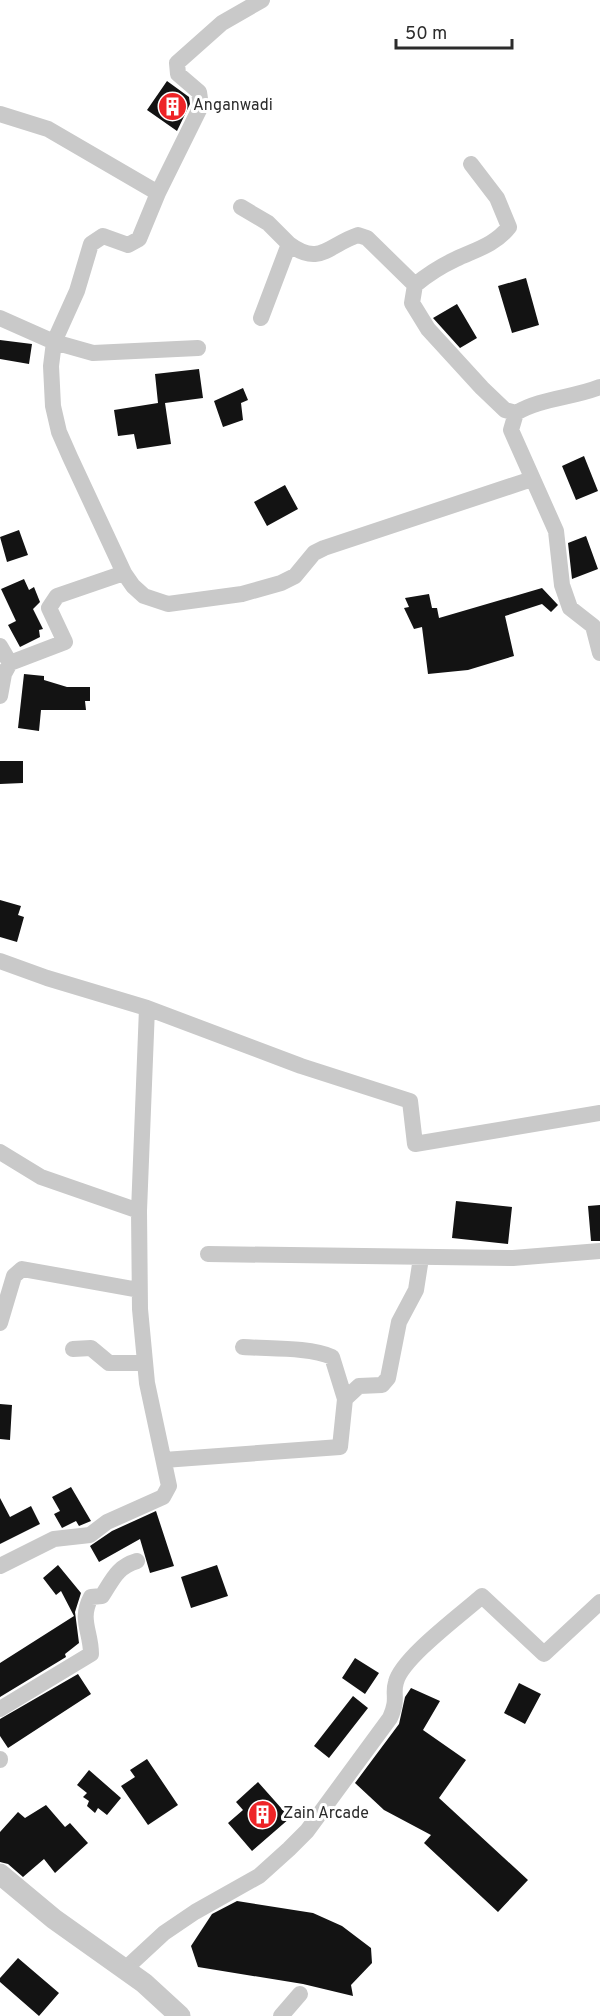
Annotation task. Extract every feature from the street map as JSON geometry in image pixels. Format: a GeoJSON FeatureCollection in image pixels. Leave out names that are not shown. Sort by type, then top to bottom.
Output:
{"type":"FeatureCollection","features":[{"type":"Feature","properties":{"kind":"street"},"geometry":{"type":"LineString","coordinates":[[262,0],[222,23],[177,63],[178,74],[199,92],[201,106],[158,193],[140,239],[128,245],[103,236],[91,244],[77,291],[54,342],[51,366],[53,406],[59,432],[124,573],[144,596],[168,604],[242,594],[281,583],[295,576],[314,553],[324,548],[532,479]]}},
{"type":"Feature","properties":{"kind":"street"},"geometry":{"type":"LineString","coordinates":[[0,114],[48,129],[158,193]]}},
{"type":"Feature","properties":{"kind":"street"},"geometry":{"type":"LineString","coordinates":[[471,164],[497,198],[509,227],[501,237],[481,249],[454,260],[415,285],[412,303],[428,329],[490,395],[505,410],[516,413]]}},
{"type":"Feature","properties":{"kind":"street"},"geometry":{"type":"LineString","coordinates":[[241,207],[268,223],[303,255],[314,255],[358,235],[367,238],[415,285]]}},
{"type":"Feature","properties":{"kind":"street"},"geometry":{"type":"LineString","coordinates":[[261,318],[289,244]]}},
{"type":"Feature","properties":{"kind":"street"},"geometry":{"type":"LineString","coordinates":[[0,318],[54,342],[93,353],[198,348]]}},
{"type":"Feature","properties":{"kind":"street"},"geometry":{"type":"LineString","coordinates":[[600,387],[580,396],[529,405],[516,413],[511,430],[556,531],[562,585],[570,608],[592,626],[600,652]]}},
{"type":"Feature","properties":{"kind":"street"},"geometry":{"type":"LineString","coordinates":[[0,696],[4,674],[10,663],[65,642],[49,608],[57,596],[124,573]]}},
{"type":"Feature","properties":{"kind":"street"},"geometry":{"type":"LineString","coordinates":[[0,646],[10,663]]}},
{"type":"Feature","properties":{"kind":"street"},"geometry":{"type":"LineString","coordinates":[[0,961],[47,978],[147,1008],[301,1066],[410,1101],[415,1144],[600,1113]]}},
{"type":"Feature","properties":{"kind":"street"},"geometry":{"type":"LineString","coordinates":[[0,1566],[54,1539],[90,1535],[106,1522],[163,1497],[169,1486],[145,1363],[139,1290],[139,1211],[147,1008]]}},
{"type":"Feature","properties":{"kind":"street"},"geometry":{"type":"LineString","coordinates":[[0,1152],[41,1177],[139,1211]]}},
{"type":"Feature","properties":{"kind":"street"},"geometry":{"type":"LineString","coordinates":[[208,1254],[422,1258],[546,1257],[600,1251]]}},
{"type":"Feature","properties":{"kind":"street"},"geometry":{"type":"LineString","coordinates":[[345,1400],[359,1386],[382,1385],[388,1378],[399,1322],[416,1290],[422,1258]]}},
{"type":"Feature","properties":{"kind":"street"},"geometry":{"type":"LineString","coordinates":[[0,1323],[14,1276],[22,1269],[139,1290]]}},
{"type":"Feature","properties":{"kind":"street"},"geometry":{"type":"LineString","coordinates":[[164,1460],[340,1448],[345,1400],[332,1357],[315,1350],[295,1351],[243,1347]]}},
{"type":"Feature","properties":{"kind":"street"},"geometry":{"type":"LineString","coordinates":[[72,1349],[91,1348],[109,1363],[145,1363]]}},
{"type":"Feature","properties":{"kind":"street"},"geometry":{"type":"LineString","coordinates":[[0,1709],[91,1654],[91,1640],[85,1623],[84,1609],[91,1598],[102,1596],[116,1571],[124,1565],[137,1561]]}},
{"type":"Feature","properties":{"kind":"street"},"geometry":{"type":"LineString","coordinates":[[124,1970],[164,1933],[195,1911],[259,1876],[307,1831],[390,1718],[397,1703],[395,1682],[404,1668],[416,1654],[482,1596],[544,1653],[600,1602]]}},
{"type":"Feature","properties":{"kind":"street"},"geometry":{"type":"LineString","coordinates":[[1,1878],[144,1983],[180,2016]]}},
{"type":"Feature","properties":{"kind":"street"},"geometry":{"type":"LineString","coordinates":[[282,2016],[300,1994]]}},
{"type":"Feature","properties":{"kind":"building","name":"Anganwadi"},"geometry":{"type":"Polygon","coordinates":[[[167,81],[189,97],[190,104],[177,131],[147,110],[167,81]]]}},
{"type":"Feature","properties":{"kind":"building"},"geometry":{"type":"Polygon","coordinates":[[[526,278],[539,325],[512,333],[498,286],[526,278]]]}},
{"type":"Feature","properties":{"kind":"building"},"geometry":{"type":"Polygon","coordinates":[[[457,304],[477,338],[460,348],[433,318],[457,304]]]}},
{"type":"Feature","properties":{"kind":"building"},"geometry":{"type":"Polygon","coordinates":[[[0,340],[32,344],[29,364],[0,359],[0,340]]]}},
{"type":"Feature","properties":{"kind":"building"},"geometry":{"type":"Polygon","coordinates":[[[199,369],[203,398],[165,403],[171,444],[137,449],[134,434],[118,436],[114,410],[158,403],[155,374],[199,369]]]}},
{"type":"Feature","properties":{"kind":"building"},"geometry":{"type":"Polygon","coordinates":[[[243,388],[248,400],[241,403],[243,420],[223,427],[214,401],[243,388]]]}},
{"type":"Feature","properties":{"kind":"building"},"geometry":{"type":"Polygon","coordinates":[[[584,456],[598,491],[576,500],[562,466],[584,456]]]}},
{"type":"Feature","properties":{"kind":"building"},"geometry":{"type":"Polygon","coordinates":[[[285,485],[298,509],[267,526],[254,502],[285,485]]]}},
{"type":"Feature","properties":{"kind":"building"},"geometry":{"type":"Polygon","coordinates":[[[19,530],[28,555],[7,562],[0,537],[19,530]]]}},
{"type":"Feature","properties":{"kind":"building"},"geometry":{"type":"Polygon","coordinates":[[[586,536],[598,569],[572,579],[568,543],[586,536]]]}},
{"type":"Feature","properties":{"kind":"building"},"geometry":{"type":"Polygon","coordinates":[[[24,579],[29,590],[34,587],[40,602],[33,609],[43,629],[39,630],[40,637],[20,647],[8,625],[16,621],[1,589],[24,579]]]}},
{"type":"Feature","properties":{"kind":"building"},"geometry":{"type":"Polygon","coordinates":[[[542,588],[558,605],[551,612],[542,604],[505,616],[514,656],[468,670],[428,674],[422,627],[414,629],[404,608],[409,607],[405,598],[429,594],[432,608],[437,608],[439,618],[542,588]]]}},
{"type":"Feature","properties":{"kind":"building"},"geometry":{"type":"Polygon","coordinates":[[[24,674],[44,676],[44,680],[67,687],[90,687],[90,701],[85,701],[86,710],[41,710],[39,731],[18,728],[24,674]]]}},
{"type":"Feature","properties":{"kind":"building"},"geometry":{"type":"Polygon","coordinates":[[[0,761],[23,761],[23,783],[0,784],[0,761]]]}},
{"type":"Feature","properties":{"kind":"building"},"geometry":{"type":"Polygon","coordinates":[[[0,900],[21,906],[18,915],[24,917],[17,942],[0,937],[0,900]]]}},
{"type":"Feature","properties":{"kind":"building"},"geometry":{"type":"Polygon","coordinates":[[[456,1201],[512,1207],[508,1244],[452,1238],[456,1201]]]}},
{"type":"Feature","properties":{"kind":"building"},"geometry":{"type":"Polygon","coordinates":[[[600,1205],[600,1241],[591,1241],[588,1206],[600,1205]]]}},
{"type":"Feature","properties":{"kind":"building"},"geometry":{"type":"Polygon","coordinates":[[[0,1404],[12,1405],[10,1440],[0,1439],[0,1404]]]}},
{"type":"Feature","properties":{"kind":"building"},"geometry":{"type":"Polygon","coordinates":[[[71,1487],[91,1521],[79,1526],[76,1521],[62,1528],[54,1514],[60,1511],[52,1497],[71,1487]]]}},
{"type":"Feature","properties":{"kind":"building"},"geometry":{"type":"Polygon","coordinates":[[[0,1498],[10,1517],[31,1506],[40,1524],[0,1544],[0,1498]]]}},
{"type":"Feature","properties":{"kind":"building"},"geometry":{"type":"Polygon","coordinates":[[[156,1511],[174,1566],[150,1573],[140,1539],[99,1562],[90,1546],[112,1531],[156,1511]]]}},
{"type":"Feature","properties":{"kind":"building"},"geometry":{"type":"Polygon","coordinates":[[[58,1565],[81,1593],[75,1612],[79,1643],[65,1654],[66,1657],[0,1697],[0,1663],[74,1616],[61,1591],[56,1595],[43,1578],[58,1565]]]}},
{"type":"Feature","properties":{"kind":"building"},"geometry":{"type":"Polygon","coordinates":[[[217,1565],[228,1596],[191,1608],[181,1577],[217,1565]]]}},
{"type":"Feature","properties":{"kind":"building"},"geometry":{"type":"Polygon","coordinates":[[[355,1658],[379,1673],[365,1694],[342,1678],[355,1658]]]}},
{"type":"Feature","properties":{"kind":"building"},"geometry":{"type":"Polygon","coordinates":[[[78,1674],[91,1694],[8,1748],[0,1736],[0,1719],[78,1674]]]}},
{"type":"Feature","properties":{"kind":"building"},"geometry":{"type":"Polygon","coordinates":[[[519,1683],[541,1694],[525,1724],[504,1713],[519,1683]]]}},
{"type":"Feature","properties":{"kind":"building"},"geometry":{"type":"Polygon","coordinates":[[[411,1688],[440,1701],[423,1730],[466,1760],[439,1798],[528,1880],[498,1912],[424,1843],[431,1835],[384,1810],[355,1783],[399,1724],[405,1697],[411,1688]]]}},
{"type":"Feature","properties":{"kind":"building"},"geometry":{"type":"Polygon","coordinates":[[[353,1696],[368,1708],[329,1758],[314,1746],[353,1696]]]}},
{"type":"Feature","properties":{"kind":"building"},"geometry":{"type":"Polygon","coordinates":[[[147,1759],[178,1805],[148,1825],[121,1786],[135,1777],[130,1770],[147,1759]]]}},
{"type":"Feature","properties":{"kind":"building"},"geometry":{"type":"Polygon","coordinates":[[[89,1770],[121,1798],[107,1815],[98,1808],[95,1813],[87,1806],[89,1801],[83,1797],[87,1793],[77,1785],[89,1770]]]}},
{"type":"Feature","properties":{"kind":"building","name":"Zain Arcade"},"geometry":{"type":"Polygon","coordinates":[[[258,1782],[290,1818],[252,1851],[228,1823],[243,1810],[236,1802],[258,1782]]]}},
{"type":"Feature","properties":{"kind":"building"},"geometry":{"type":"Polygon","coordinates":[[[46,1805],[65,1827],[70,1823],[88,1843],[55,1873],[44,1859],[23,1877],[8,1864],[0,1862],[0,1832],[18,1812],[25,1818],[46,1805]]]}},
{"type":"Feature","properties":{"kind":"building"},"geometry":{"type":"Polygon","coordinates":[[[237,1901],[313,1913],[342,1926],[371,1948],[372,1963],[351,1985],[353,1996],[303,1984],[198,1967],[191,1946],[212,1914],[237,1901]]]}},
{"type":"Feature","properties":{"kind":"building"},"geometry":{"type":"Polygon","coordinates":[[[18,1958],[59,1993],[39,2016],[0,1982],[0,1978],[18,1958]]]}},
{"type":"Feature","properties":{"kind":"place","name":"Anganwadi"},"geometry":{"type":"Point","coordinates":[172,106]}},
{"type":"Feature","properties":{"kind":"place","name":"Zain Arcade"},"geometry":{"type":"Point","coordinates":[262,1814]}}]}
